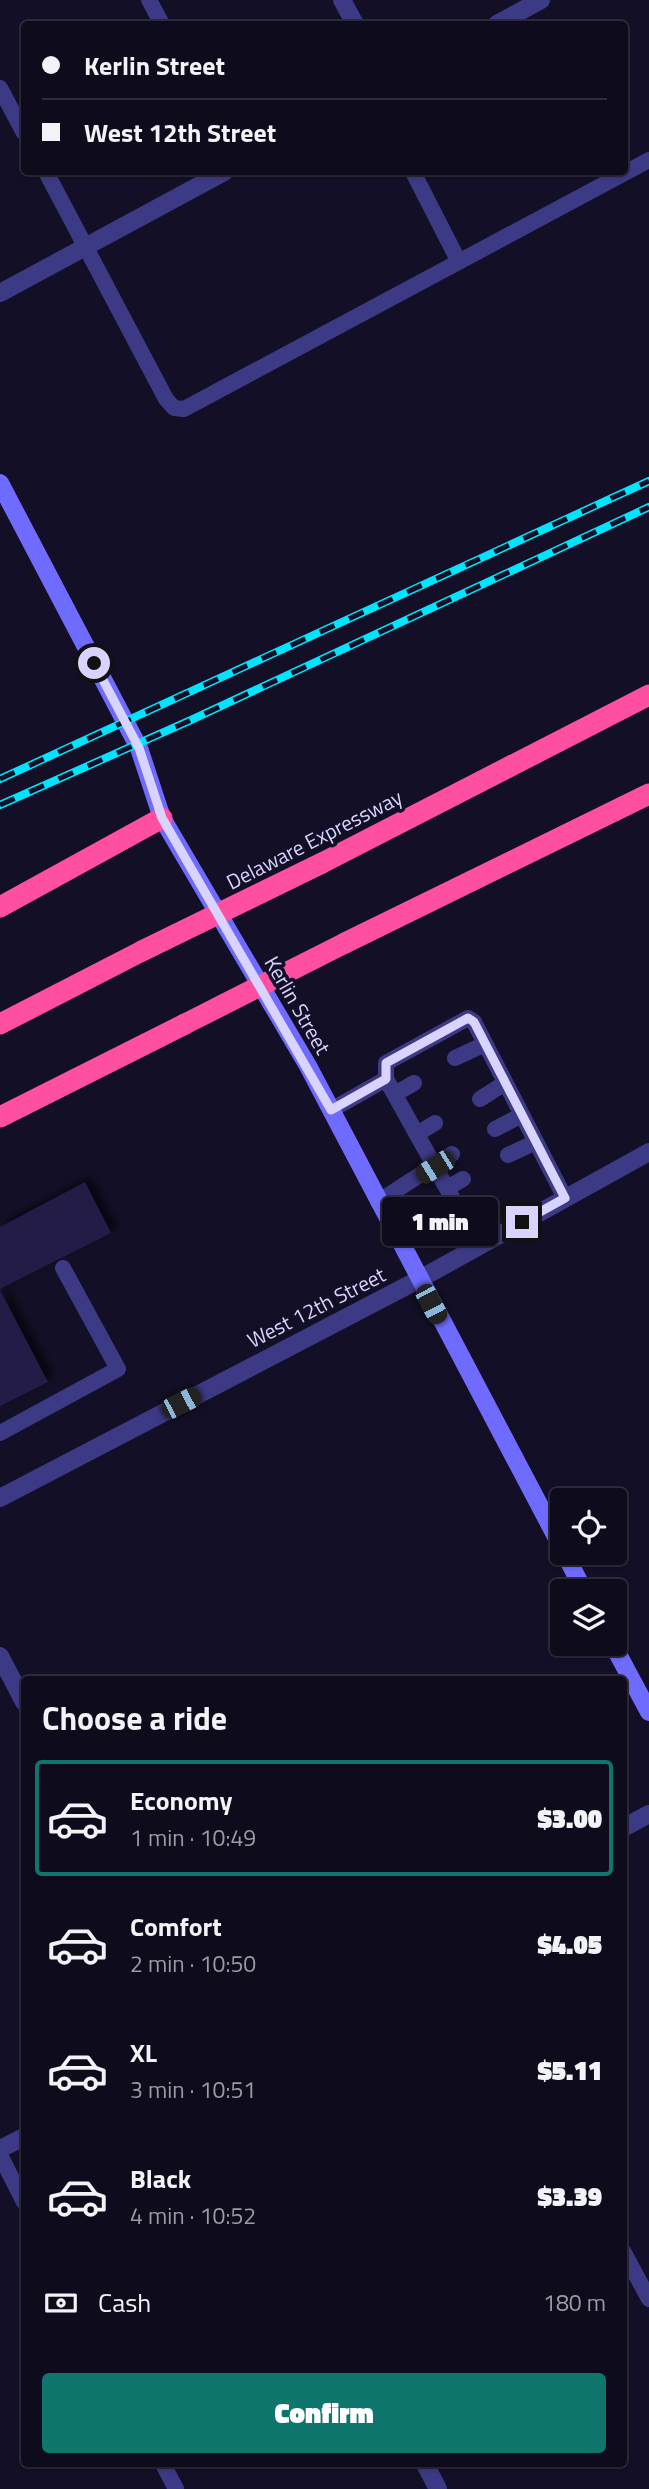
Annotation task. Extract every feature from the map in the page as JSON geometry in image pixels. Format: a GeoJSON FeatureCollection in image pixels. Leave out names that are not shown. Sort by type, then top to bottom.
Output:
{"type":"FeatureCollection","features":[{"type":"Feature","properties":{"kind":"highway","name":"Delaware Expressway"},"geometry":{"type":"LineString","coordinates":[[0,1024],[649,695]]}},
{"type":"Feature","properties":{"kind":"highway"},"geometry":{"type":"LineString","coordinates":[[0,1117],[649,794]]}},
{"type":"Feature","properties":{"kind":"highway"},"geometry":{"type":"LineString","coordinates":[[0,907],[162,818]]}},
{"type":"Feature","properties":{"kind":"main road","name":"Kerlin Street"},"geometry":{"type":"LineString","coordinates":[[0,483],[139,748],[162,818],[331,1110],[418,1280],[550,1526]]}},
{"type":"Feature","properties":{"kind":"main road"},"geometry":{"type":"LineString","coordinates":[[619,1656],[649,1712]]}},
{"type":"Feature","properties":{"kind":"street"},"geometry":{"type":"LineString","coordinates":[[342,0],[353,21]]}},
{"type":"Feature","properties":{"kind":"street"},"geometry":{"type":"LineString","coordinates":[[502,21],[541,0]]}},
{"type":"Feature","properties":{"kind":"street"},"geometry":{"type":"LineString","coordinates":[[0,293],[218,175]]}},
{"type":"Feature","properties":{"kind":"street","name":"West 12th Street"},"geometry":{"type":"LineString","coordinates":[[0,1498],[418,1280],[649,1152]]}},
{"type":"Feature","properties":{"kind":"street"},"geometry":{"type":"LineString","coordinates":[[0,1656],[21,1696]]}},
{"type":"Feature","properties":{"kind":"street"},"geometry":{"type":"LineString","coordinates":[[627,1826],[649,1814]]}},
{"type":"Feature","properties":{"kind":"street"},"geometry":{"type":"LineString","coordinates":[[0,2150],[21,2139]]}},
{"type":"Feature","properties":{"kind":"street"},"geometry":{"type":"LineString","coordinates":[[427,2467],[438,2489]]}},
{"type":"Feature","properties":{"kind":"lane"},"geometry":{"type":"LineString","coordinates":[[149,0],[160,21]]}},
{"type":"Feature","properties":{"kind":"lane"},"geometry":{"type":"LineString","coordinates":[[0,88],[21,127]]}},
{"type":"Feature","properties":{"kind":"lane"},"geometry":{"type":"LineString","coordinates":[[628,171],[649,160]]}},
{"type":"Feature","properties":{"kind":"lane"},"geometry":{"type":"LineString","coordinates":[[48,175],[166,399],[174,408],[184,409],[621,175]]}},
{"type":"Feature","properties":{"kind":"lane"},"geometry":{"type":"LineString","coordinates":[[415,175],[459,262]]}},
{"type":"Feature","properties":{"kind":"lane"},"geometry":{"type":"LineString","coordinates":[[479,1246],[386,1079],[386,1063],[468,1018],[474,1022],[565,1198]]}},
{"type":"Feature","properties":{"kind":"lane"},"geometry":{"type":"LineString","coordinates":[[455,1058],[485,1044]]}},
{"type":"Feature","properties":{"kind":"lane"},"geometry":{"type":"LineString","coordinates":[[331,1110],[386,1079]]}},
{"type":"Feature","properties":{"kind":"lane"},"geometry":{"type":"LineString","coordinates":[[395,1094],[414,1083]]}},
{"type":"Feature","properties":{"kind":"lane"},"geometry":{"type":"LineString","coordinates":[[480,1099],[505,1083]]}},
{"type":"Feature","properties":{"kind":"lane"},"geometry":{"type":"LineString","coordinates":[[495,1129],[522,1115]]}},
{"type":"Feature","properties":{"kind":"lane"},"geometry":{"type":"LineString","coordinates":[[417,1134],[435,1124]]}},
{"type":"Feature","properties":{"kind":"lane"},"geometry":{"type":"LineString","coordinates":[[509,1155],[536,1142]]}},
{"type":"Feature","properties":{"kind":"lane"},"geometry":{"type":"LineString","coordinates":[[378,1202],[452,1154]]}},
{"type":"Feature","properties":{"kind":"lane"},"geometry":{"type":"LineString","coordinates":[[447,1188],[463,1179]]}},
{"type":"Feature","properties":{"kind":"lane"},"geometry":{"type":"LineString","coordinates":[[0,1433],[118,1369],[63,1268]]}},
{"type":"Feature","properties":{"kind":"lane"},"geometry":{"type":"LineString","coordinates":[[0,2155],[21,2196]]}},
{"type":"Feature","properties":{"kind":"lane"},"geometry":{"type":"LineString","coordinates":[[627,2258],[649,2299]]}},
{"type":"Feature","properties":{"kind":"lane"},"geometry":{"type":"LineString","coordinates":[[165,2467],[176,2489]]}},
{"type":"Feature","properties":{"kind":"building"},"geometry":{"type":"Polygon","coordinates":[[[85,1182],[111,1233],[0,1289],[0,1227],[85,1182]]]}},
{"type":"Feature","properties":{"kind":"building"},"geometry":{"type":"Polygon","coordinates":[[[0,1290],[48,1382],[0,1406],[0,1290]]]}},
{"type":"Feature","properties":{"kind":"railway"},"geometry":{"type":"LineString","coordinates":[[0,779],[649,481]]}},
{"type":"Feature","properties":{"kind":"railway"},"geometry":{"type":"LineString","coordinates":[[0,805],[191,720],[649,507]]}},
{"type":"Feature","properties":{"kind":"route"},"geometry":{"type":"LineString","coordinates":[[94,663],[139,748],[162,818],[308,1066],[331,1110],[386,1079],[386,1063],[468,1018],[474,1022],[565,1198],[522,1222]]}}]}
